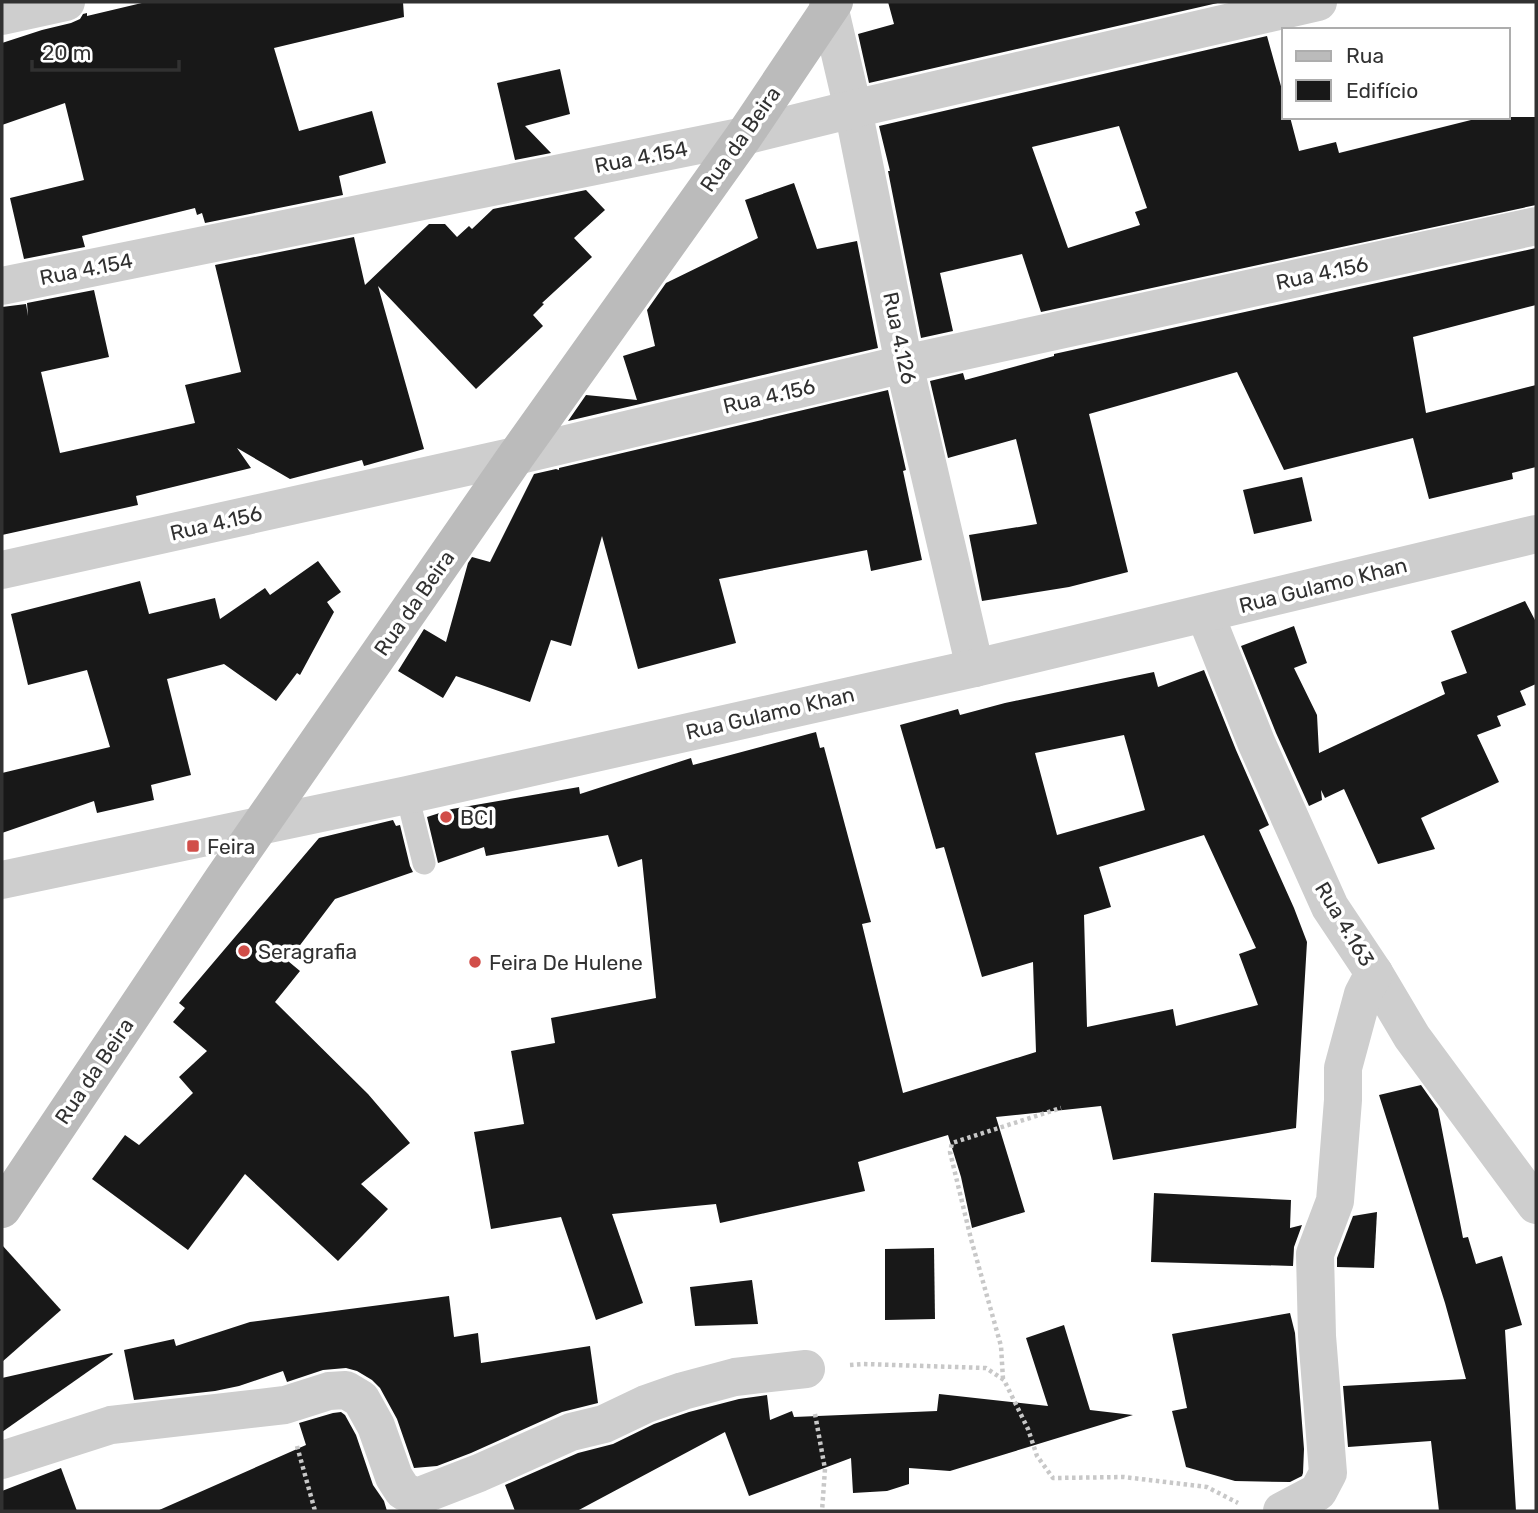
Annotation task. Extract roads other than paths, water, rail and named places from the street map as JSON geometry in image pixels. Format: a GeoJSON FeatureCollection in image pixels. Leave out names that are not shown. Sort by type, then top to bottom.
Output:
{"type":"FeatureCollection","features":[{"type":"Feature","properties":{"kind":"main road","name":"Rua da Beira"},"geometry":{"type":"LineString","coordinates":[[2,1209],[260,825],[516,456],[744,136],[830,4]]}},
{"type":"Feature","properties":{"kind":"street"},"geometry":{"type":"LineString","coordinates":[[2,16],[66,2]]}},
{"type":"Feature","properties":{"kind":"street","name":"Rua 4.154"},"geometry":{"type":"LineString","coordinates":[[2,286],[744,136],[1318,2]]}},
{"type":"Feature","properties":{"kind":"street","name":"Rua 4.126"},"geometry":{"type":"LineString","coordinates":[[830,4],[904,364],[975,668]]}},
{"type":"Feature","properties":{"kind":"street","name":"Rua 4.156"},"geometry":{"type":"LineString","coordinates":[[2,570],[516,456],[904,364],[1536,226]]}},
{"type":"Feature","properties":{"kind":"street","name":"Rua Gulamo Khan"},"geometry":{"type":"LineString","coordinates":[[2,880],[407,795],[975,668],[1536,534]]}},
{"type":"Feature","properties":{"kind":"street","name":"Rua 4.163"},"geometry":{"type":"LineString","coordinates":[[1206,614],[1256,742],[1330,907],[1412,1037],[1536,1205]]}},
{"type":"Feature","properties":{"kind":"street"},"geometry":{"type":"LineString","coordinates":[[1282,1511],[1318,1492],[1328,1473],[1317,1336],[1315,1254],[1335,1201],[1343,1068],[1363,994],[1374,973]]}},
{"type":"Feature","properties":{"kind":"street"},"geometry":{"type":"LineString","coordinates":[[2,1460],[111,1425],[285,1405],[329,1391],[346,1390],[361,1399],[376,1426],[394,1477],[403,1491],[417,1497],[571,1432],[604,1424],[646,1404],[683,1391],[735,1377],[806,1369]]}},
{"type":"Feature","properties":{"kind":"lane"},"geometry":{"type":"LineString","coordinates":[[407,795],[424,863]]}},
{"type":"Feature","properties":{"kind":"place","name":"BCI"},"geometry":{"type":"Point","coordinates":[446,817]}},
{"type":"Feature","properties":{"kind":"place","name":"Feira"},"geometry":{"type":"Point","coordinates":[193,846]}},
{"type":"Feature","properties":{"kind":"place","name":"Seragrafia"},"geometry":{"type":"Point","coordinates":[244,951]}},
{"type":"Feature","properties":{"kind":"place","name":"Feira De Hulene"},"geometry":{"type":"Point","coordinates":[475,962]}}]}
